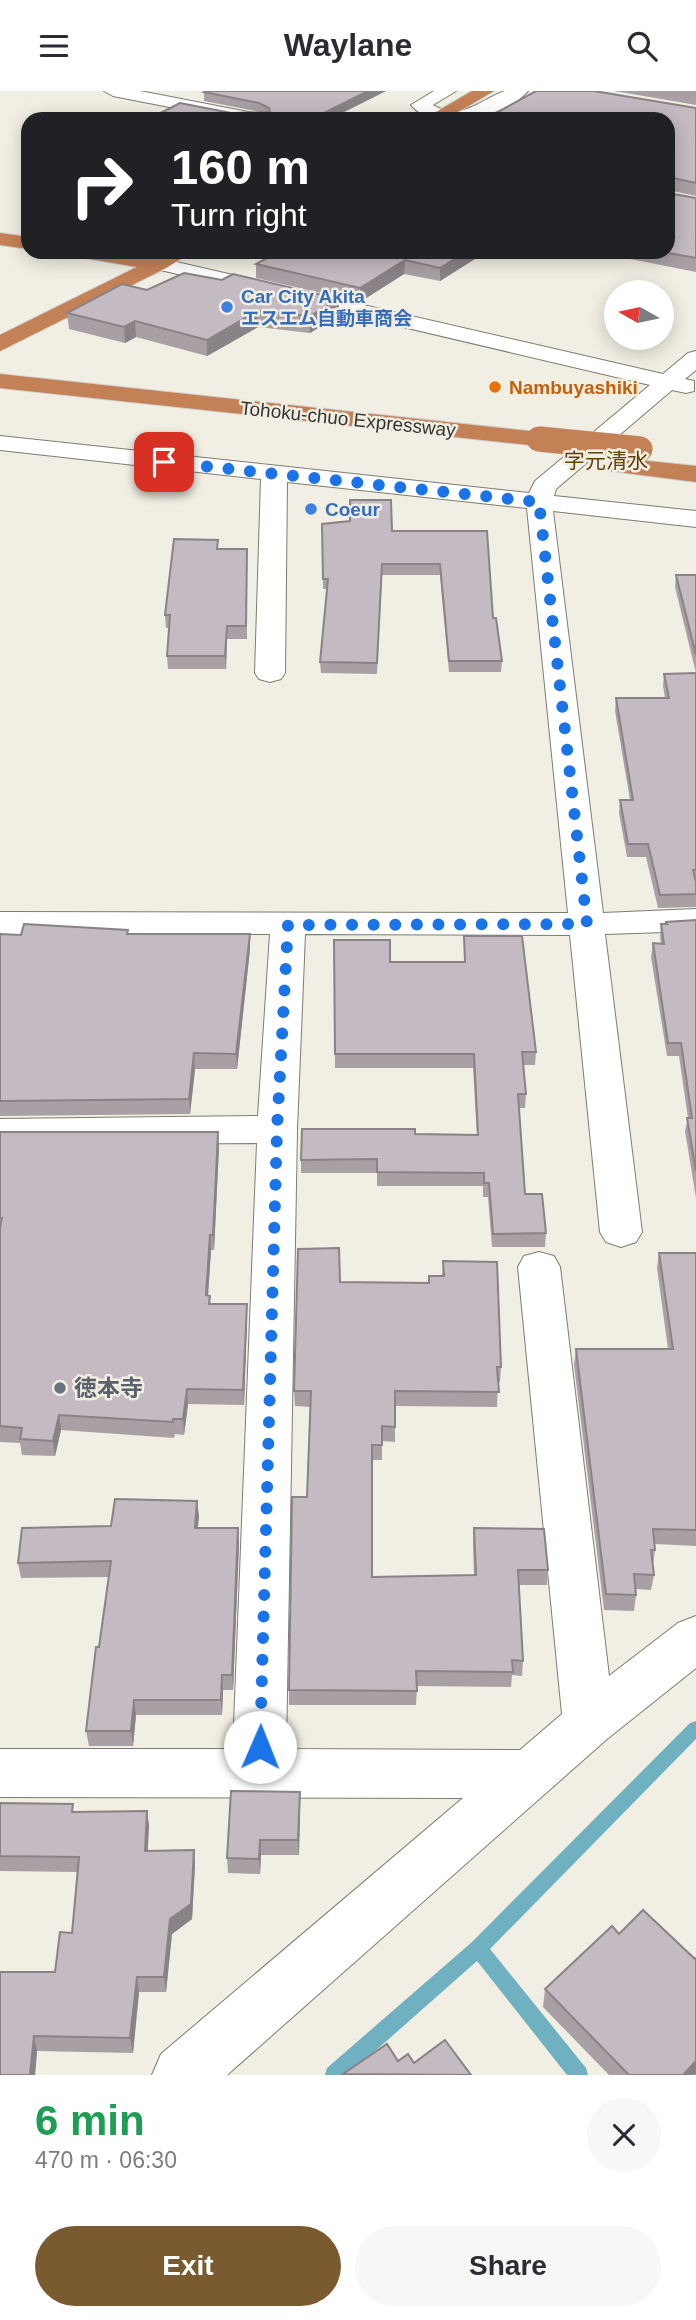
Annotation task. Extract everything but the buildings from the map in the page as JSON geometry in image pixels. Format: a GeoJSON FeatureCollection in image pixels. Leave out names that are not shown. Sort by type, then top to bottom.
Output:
{"type":"FeatureCollection","features":[{"type":"Feature","properties":{"kind":"highway"},"geometry":{"type":"LineString","coordinates":[[446,112],[485,91]]}},
{"type":"Feature","properties":{"kind":"highway"},"geometry":{"type":"LineString","coordinates":[[0,239],[21,242]]}},
{"type":"Feature","properties":{"kind":"highway"},"geometry":{"type":"LineString","coordinates":[[128,259],[159,264]]}},
{"type":"Feature","properties":{"kind":"highway"},"geometry":{"type":"LineString","coordinates":[[0,344],[169,259]]}},
{"type":"Feature","properties":{"kind":"highway","name":"Tohoku-chuo Expressway"},"geometry":{"type":"LineString","coordinates":[[0,381],[530,448],[620,466],[696,474]]}},
{"type":"Feature","properties":{"kind":"highway","name":"Tohoku-chuo Expressway"},"geometry":{"type":"LineString","coordinates":[[0,401],[530,448],[640,450],[696,455]]}},
{"type":"Feature","properties":{"kind":"street"},"geometry":{"type":"LineString","coordinates":[[113,91],[221,112]]}},
{"type":"Feature","properties":{"kind":"street"},"geometry":{"type":"LineString","coordinates":[[428,112],[420,105],[447,91]]}},
{"type":"Feature","properties":{"kind":"street"},"geometry":{"type":"LineString","coordinates":[[480,112],[519,91]]}},
{"type":"Feature","properties":{"kind":"street"},"geometry":{"type":"LineString","coordinates":[[159,264],[696,388]]}},
{"type":"Feature","properties":{"kind":"street"},"geometry":{"type":"LineString","coordinates":[[621,1232],[539,502],[544,486],[696,358]]}},
{"type":"Feature","properties":{"kind":"street"},"geometry":{"type":"LineString","coordinates":[[0,443],[696,519]]}},
{"type":"Feature","properties":{"kind":"street"},"geometry":{"type":"LineString","coordinates":[[270,673],[274,474]]}},
{"type":"Feature","properties":{"kind":"street"},"geometry":{"type":"LineString","coordinates":[[0,923],[587,924],[696,920]]}},
{"type":"Feature","properties":{"kind":"street"},"geometry":{"type":"LineString","coordinates":[[259,1774],[277,1129],[288,925]]}},
{"type":"Feature","properties":{"kind":"street"},"geometry":{"type":"LineString","coordinates":[[0,1132],[277,1129]]}},
{"type":"Feature","properties":{"kind":"street"},"geometry":{"type":"LineString","coordinates":[[539,1266],[589,1723]]}},
{"type":"Feature","properties":{"kind":"street"},"geometry":{"type":"LineString","coordinates":[[182,2075],[589,1723],[696,1638]]}},
{"type":"Feature","properties":{"kind":"street"},"geometry":{"type":"LineString","coordinates":[[0,1773],[532,1774]]}},
{"type":"Feature","properties":{"kind":"waterway"},"geometry":{"type":"LineString","coordinates":[[478,1948],[696,1728]]}},
{"type":"Feature","properties":{"kind":"waterway"},"geometry":{"type":"LineString","coordinates":[[334,2075],[478,1948]]}},
{"type":"Feature","properties":{"kind":"waterway"},"geometry":{"type":"LineString","coordinates":[[478,1948],[579,2075]]}},
{"type":"Feature","properties":{"kind":"place","name":"Car City Akita エスエム自動車商会"},"geometry":{"type":"Point","coordinates":[227,307]}},
{"type":"Feature","properties":{"kind":"place","name":"Nambuyashiki"},"geometry":{"type":"Point","coordinates":[495,387]}},
{"type":"Feature","properties":{"kind":"place","name":"Coeur"},"geometry":{"type":"Point","coordinates":[311,509]}},
{"type":"Feature","properties":{"kind":"place","name":"徳本寺"},"geometry":{"type":"Point","coordinates":[60,1388]}},
{"type":"Feature","properties":{"kind":"district","name":"字元清水"},"geometry":{"type":"Point","coordinates":[606,460]}},
{"type":"Feature","properties":{"kind":"route"},"geometry":{"type":"LineString","coordinates":[[164,462],[539,502],[587,924],[288,925],[277,1129],[260,1747]]}}]}
